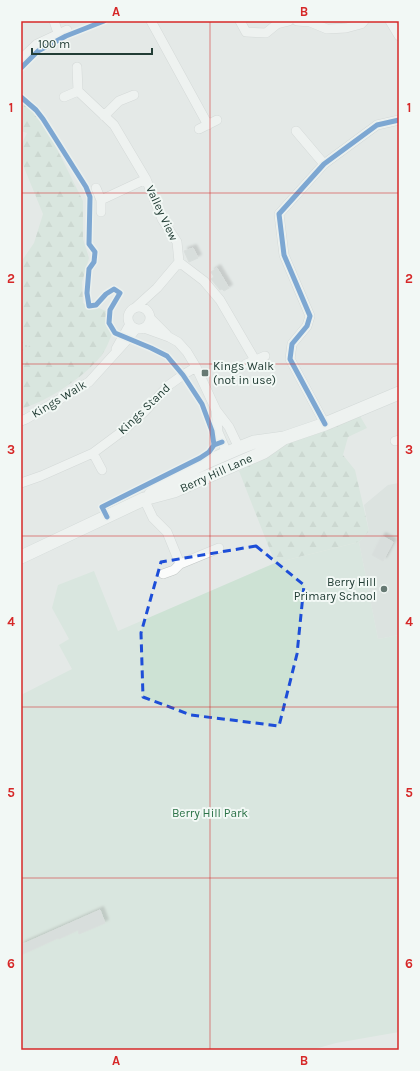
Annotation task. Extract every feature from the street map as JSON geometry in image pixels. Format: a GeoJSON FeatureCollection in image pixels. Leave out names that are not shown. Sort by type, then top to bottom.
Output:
{"type":"FeatureCollection","features":[{"type":"Feature","properties":{"kind":"street"},"geometry":{"type":"LineString","coordinates":[[54,21],[58,34]]}},
{"type":"Feature","properties":{"kind":"street"},"geometry":{"type":"LineString","coordinates":[[150,21],[208,125]]}},
{"type":"Feature","properties":{"kind":"street"},"geometry":{"type":"LineString","coordinates":[[240,21],[246,32],[266,33],[278,24],[289,21]]}},
{"type":"Feature","properties":{"kind":"street"},"geometry":{"type":"LineString","coordinates":[[297,21],[310,22],[327,29],[346,28],[361,24],[364,21]]}},
{"type":"Feature","properties":{"kind":"street"},"geometry":{"type":"LineString","coordinates":[[390,21],[399,36]]}},
{"type":"Feature","properties":{"kind":"street"},"geometry":{"type":"LineString","coordinates":[[23,52],[67,30]]}},
{"type":"Feature","properties":{"kind":"street"},"geometry":{"type":"LineString","coordinates":[[64,97],[78,91],[76,67]]}},
{"type":"Feature","properties":{"kind":"street","name":"Valley View"},"geometry":{"type":"LineString","coordinates":[[78,91],[114,125],[146,179],[162,219],[177,242],[179,262]]}},
{"type":"Feature","properties":{"kind":"street"},"geometry":{"type":"LineString","coordinates":[[104,116],[119,101],[134,95]]}},
{"type":"Feature","properties":{"kind":"street"},"geometry":{"type":"LineString","coordinates":[[199,129],[217,120]]}},
{"type":"Feature","properties":{"kind":"street"},"geometry":{"type":"LineString","coordinates":[[399,120],[377,125],[324,164],[279,214],[284,255],[310,316],[307,326],[292,344],[290,359],[325,424],[399,393]]}},
{"type":"Feature","properties":{"kind":"street"},"geometry":{"type":"LineString","coordinates":[[296,131],[324,164]]}},
{"type":"Feature","properties":{"kind":"street","name":"Valley View"},"geometry":{"type":"LineString","coordinates":[[101,200],[146,179]]}},
{"type":"Feature","properties":{"kind":"street"},"geometry":{"type":"LineString","coordinates":[[96,188],[101,200],[101,212]]}},
{"type":"Feature","properties":{"kind":"street"},"geometry":{"type":"LineString","coordinates":[[236,455],[218,432],[216,410],[196,367],[187,352],[178,342],[168,337],[137,327],[128,316],[130,311],[136,308],[157,288],[179,262],[204,281],[220,300],[255,360]]}},
{"type":"Feature","properties":{"kind":"street"},"geometry":{"type":"LineString","coordinates":[[137,327],[149,323],[148,314],[157,288]]}},
{"type":"Feature","properties":{"kind":"street"},"geometry":{"type":"LineString","coordinates":[[136,308],[144,308],[168,337]]}},
{"type":"Feature","properties":{"kind":"street","name":"Kings Walk"},"geometry":{"type":"LineString","coordinates":[[21,421],[89,382],[137,327]]}},
{"type":"Feature","properties":{"kind":"street"},"geometry":{"type":"LineString","coordinates":[[246,364],[265,356]]}},
{"type":"Feature","properties":{"kind":"street","name":"Kings Stand"},"geometry":{"type":"LineString","coordinates":[[22,481],[93,453],[124,430],[144,412],[169,385],[196,367]]}},
{"type":"Feature","properties":{"kind":"street","name":"Berry Hill Lane"},"geometry":{"type":"LineString","coordinates":[[21,557],[144,499],[174,491],[236,455],[325,424]]}},
{"type":"Feature","properties":{"kind":"street"},"geometry":{"type":"LineString","coordinates":[[93,453],[102,470]]}},
{"type":"Feature","properties":{"kind":"street"},"geometry":{"type":"LineString","coordinates":[[144,499],[154,518],[167,532],[180,564]]}},
{"type":"Feature","properties":{"kind":"street"},"geometry":{"type":"LineString","coordinates":[[163,574],[174,570],[180,564],[219,548]]}},
{"type":"Feature","properties":{"kind":"highlighted area"},"geometry":{"type":"Polygon","coordinates":[[[256,546],[304,585],[297,654],[279,726],[191,715],[143,697],[141,633],[161,562],[256,546]]]}},
{"type":"Feature","properties":{"kind":"shaded area","name":"Berry Hill Primary School"},"geometry":{"type":"Polygon","coordinates":[[[399,483],[399,635],[378,639],[359,542],[369,531],[364,505],[388,485],[399,483]]]}},
{"type":"Feature","properties":{"kind":"green space"},"geometry":{"type":"Polygon","coordinates":[[[21,100],[36,113],[53,141],[83,201],[83,239],[89,258],[82,282],[83,303],[92,308],[99,308],[108,312],[106,323],[112,334],[103,354],[85,372],[53,395],[21,409],[21,354],[31,344],[25,339],[21,344],[21,262],[34,243],[43,214],[21,160],[21,145],[27,133],[21,131],[21,100]]]}},
{"type":"Feature","properties":{"kind":"green space"},"geometry":{"type":"Polygon","coordinates":[[[25,338],[32,344],[21,354],[21,344],[25,338]]]}},
{"type":"Feature","properties":{"kind":"green space"},"geometry":{"type":"Polygon","coordinates":[[[360,416],[367,428],[348,437],[343,455],[355,470],[369,531],[359,542],[275,563],[239,471],[292,441],[360,416]]]}},
{"type":"Feature","properties":{"kind":"green space","name":"Berry Hill Park"},"geometry":{"type":"Polygon","coordinates":[[[359,542],[378,639],[399,635],[399,1032],[336,1043],[311,1050],[21,1050],[21,695],[72,669],[59,645],[69,639],[52,608],[58,585],[94,571],[118,631],[275,563],[359,542]]]}},
{"type":"Feature","properties":{"kind":"building"},"geometry":{"type":"Polygon","coordinates":[[[193,248],[198,258],[189,262],[184,251],[193,248]]]}},
{"type":"Feature","properties":{"kind":"building"},"geometry":{"type":"Polygon","coordinates":[[[217,268],[229,288],[224,291],[222,289],[220,290],[211,279],[214,277],[211,272],[217,268]]]}},
{"type":"Feature","properties":{"kind":"building"},"geometry":{"type":"Polygon","coordinates":[[[382,536],[393,542],[383,561],[372,555],[382,536]]]}},
{"type":"Feature","properties":{"kind":"building"},"geometry":{"type":"Polygon","coordinates":[[[100,910],[105,923],[79,934],[78,930],[21,955],[21,945],[100,910]]]}},
{"type":"Feature","properties":{"kind":"cycle path"},"geometry":{"type":"LineString","coordinates":[[21,68],[38,51],[66,36],[104,21]]}},
{"type":"Feature","properties":{"kind":"cycle path"},"geometry":{"type":"LineString","coordinates":[[21,97],[36,110],[43,119],[86,187],[90,197],[89,244],[95,252],[94,262],[89,269],[87,293],[89,306],[96,305],[106,294],[114,289],[120,293],[110,310],[109,323],[115,333],[167,356],[183,375],[202,404],[212,431],[214,445],[222,442]]}},
{"type":"Feature","properties":{"kind":"cycle path"},"geometry":{"type":"LineString","coordinates":[[325,424],[290,359],[292,344],[307,326],[310,316],[284,255],[279,214],[324,164],[377,125],[399,120]]}},
{"type":"Feature","properties":{"kind":"cycle path"},"geometry":{"type":"LineString","coordinates":[[107,517],[102,507],[200,458],[209,452],[214,445]]}},
{"type":"Feature","properties":{"kind":"place","name":"Kings Walk (not in use)"},"geometry":{"type":"Point","coordinates":[205,373]}},
{"type":"Feature","properties":{"kind":"place","name":"Berry Hill Primary School"},"geometry":{"type":"Point","coordinates":[384,589]}}]}
